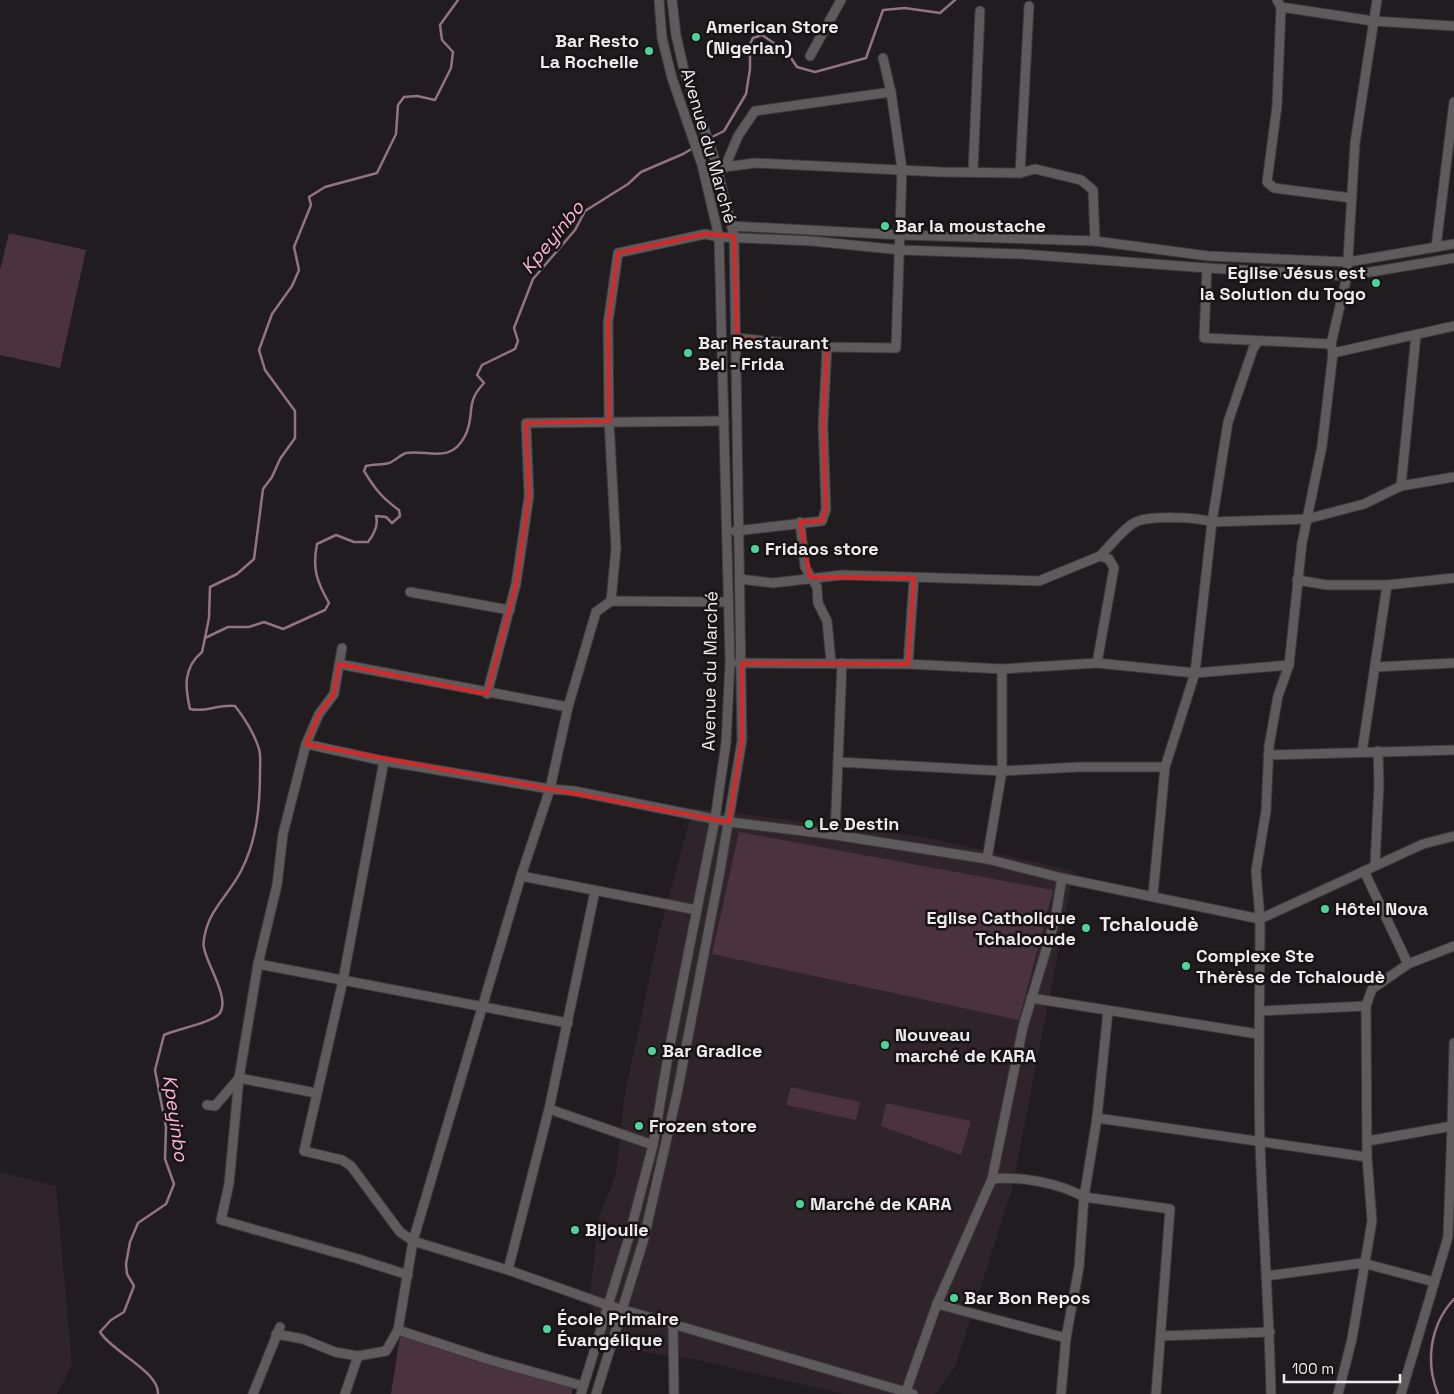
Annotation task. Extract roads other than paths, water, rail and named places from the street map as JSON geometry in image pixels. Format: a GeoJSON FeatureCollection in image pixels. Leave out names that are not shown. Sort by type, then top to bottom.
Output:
{"type":"FeatureCollection","features":[{"type":"Feature","properties":{"kind":"street","name":"Avenue du Marché"},"geometry":{"type":"LineString","coordinates":[[582,1390],[629,1237],[653,1145],[715,819],[726,744],[730,662],[719,237],[702,166],[670,70],[662,38],[659,0]]}},
{"type":"Feature","properties":{"kind":"street","name":"Avenue du Marché"},"geometry":{"type":"LineString","coordinates":[[596,1394],[642,1242],[677,1094],[729,822],[742,740],[734,236],[715,160],[684,70],[676,35],[672,0]]}},
{"type":"Feature","properties":{"kind":"street"},"geometry":{"type":"LineString","coordinates":[[810,56],[841,0]]}},
{"type":"Feature","properties":{"kind":"street"},"geometry":{"type":"LineString","coordinates":[[1271,1394],[1270,1332],[1260,1143],[1258,1034],[1260,1010],[1260,919],[1256,871],[1266,810],[1268,755],[1278,696],[1289,665],[1297,580],[1322,446],[1332,349],[1347,276],[1355,143],[1377,0]]}},
{"type":"Feature","properties":{"kind":"street"},"geometry":{"type":"LineString","coordinates":[[1351,198],[1274,188],[1266,182],[1276,106],[1279,3],[1373,21],[1454,26]]}},
{"type":"Feature","properties":{"kind":"street"},"geometry":{"type":"LineString","coordinates":[[1020,174],[1029,6]]}},
{"type":"Feature","properties":{"kind":"street"},"geometry":{"type":"LineString","coordinates":[[973,171],[980,11]]}},
{"type":"Feature","properties":{"kind":"street"},"geometry":{"type":"LineString","coordinates":[[737,338],[828,347],[896,348],[901,250],[902,169],[891,92],[883,58]]}},
{"type":"Feature","properties":{"kind":"street"},"geometry":{"type":"LineString","coordinates":[[718,175],[725,167],[738,136],[755,111],[891,92]]}},
{"type":"Feature","properties":{"kind":"street"},"geometry":{"type":"LineString","coordinates":[[1436,247],[1454,102]]}},
{"type":"Feature","properties":{"kind":"street"},"geometry":{"type":"LineString","coordinates":[[725,167],[755,163],[1020,174],[1035,169],[1081,180],[1093,190],[1095,242]]}},
{"type":"Feature","properties":{"kind":"street"},"geometry":{"type":"LineString","coordinates":[[1444,177],[1454,175]]}},
{"type":"Feature","properties":{"kind":"street"},"geometry":{"type":"LineString","coordinates":[[732,226],[901,235],[1095,242],[1208,256],[1348,262],[1454,244]]}},
{"type":"Feature","properties":{"kind":"street"},"geometry":{"type":"LineString","coordinates":[[611,600],[616,548],[608,323],[618,253],[705,234],[719,237],[734,236],[901,250],[1021,254],[1347,276],[1454,258]]}},
{"type":"Feature","properties":{"kind":"street"},"geometry":{"type":"LineString","coordinates":[[1208,268],[1204,338],[1258,341],[1332,349],[1416,335],[1454,326]]}},
{"type":"Feature","properties":{"kind":"street"},"geometry":{"type":"LineString","coordinates":[[1401,486],[1416,335]]}},
{"type":"Feature","properties":{"kind":"street"},"geometry":{"type":"LineString","coordinates":[[1153,895],[1165,767],[1195,673],[1212,522],[1228,422],[1253,349],[1258,341]]}},
{"type":"Feature","properties":{"kind":"street"},"geometry":{"type":"LineString","coordinates":[[727,531],[822,521],[826,508],[823,425],[828,347]]}},
{"type":"Feature","properties":{"kind":"street"},"geometry":{"type":"LineString","coordinates":[[487,694],[510,610],[529,496],[526,424],[610,421],[724,421]]}},
{"type":"Feature","properties":{"kind":"street"},"geometry":{"type":"LineString","coordinates":[[740,579],[773,583],[810,577],[842,575],[1039,581],[1100,556],[1135,522],[1178,517],[1200,518],[1212,522],[1307,519],[1364,504],[1401,486],[1454,477]]}},
{"type":"Feature","properties":{"kind":"street"},"geometry":{"type":"LineString","coordinates":[[800,522],[805,567],[817,587],[818,603],[827,621],[831,662]]}},
{"type":"Feature","properties":{"kind":"street"},"geometry":{"type":"LineString","coordinates":[[1097,663],[1114,568],[1109,559],[1100,556]]}},
{"type":"Feature","properties":{"kind":"street"},"geometry":{"type":"LineString","coordinates":[[908,664],[914,578]]}},
{"type":"Feature","properties":{"kind":"street"},"geometry":{"type":"LineString","coordinates":[[1297,580],[1326,585],[1387,585],[1454,578]]}},
{"type":"Feature","properties":{"kind":"street"},"geometry":{"type":"LineString","coordinates":[[1362,752],[1387,585]]}},
{"type":"Feature","properties":{"kind":"street"},"geometry":{"type":"LineString","coordinates":[[410,592],[510,610]]}},
{"type":"Feature","properties":{"kind":"street"},"geometry":{"type":"LineString","coordinates":[[253,1394],[278,1330],[335,1352],[358,1356],[386,1351],[398,1330],[413,1241],[484,1007],[520,876],[550,789],[568,707],[596,612],[611,600],[728,602]]}},
{"type":"Feature","properties":{"kind":"street"},"geometry":{"type":"LineString","coordinates":[[342,648],[334,694],[319,714],[306,744],[283,834],[277,885],[258,964],[239,1078],[230,1184],[221,1220],[408,1275]]}},
{"type":"Feature","properties":{"kind":"street"},"geometry":{"type":"LineString","coordinates":[[730,662],[831,662],[1002,669],[1097,663],[1195,673],[1289,665]]}},
{"type":"Feature","properties":{"kind":"street"},"geometry":{"type":"LineString","coordinates":[[835,835],[842,663]]}},
{"type":"Feature","properties":{"kind":"street"},"geometry":{"type":"LineString","coordinates":[[1375,667],[1454,663]]}},
{"type":"Feature","properties":{"kind":"street"},"geometry":{"type":"LineString","coordinates":[[339,664],[487,694],[568,707]]}},
{"type":"Feature","properties":{"kind":"street"},"geometry":{"type":"LineString","coordinates":[[988,859],[1002,771],[1002,669]]}},
{"type":"Feature","properties":{"kind":"street"},"geometry":{"type":"LineString","coordinates":[[306,744],[384,761],[550,789],[582,792],[729,822],[835,835],[988,859],[1062,878],[1153,895],[1260,919],[1423,844],[1454,836]]}},
{"type":"Feature","properties":{"kind":"street"},"geometry":{"type":"LineString","coordinates":[[1268,755],[1454,750]]}},
{"type":"Feature","properties":{"kind":"street"},"geometry":{"type":"LineString","coordinates":[[1375,865],[1379,785],[1378,751]]}},
{"type":"Feature","properties":{"kind":"street"},"geometry":{"type":"LineString","coordinates":[[384,761],[343,980],[304,1151],[342,1160],[350,1166],[400,1232],[413,1241],[508,1270],[607,1305],[673,1322],[908,1393],[937,1304],[992,1179],[1023,1027],[1055,920],[1062,878]]}},
{"type":"Feature","properties":{"kind":"street"},"geometry":{"type":"LineString","coordinates":[[838,762],[1002,771],[1080,767],[1165,767]]}},
{"type":"Feature","properties":{"kind":"street"},"geometry":{"type":"LineString","coordinates":[[1364,871],[1408,964]]}},
{"type":"Feature","properties":{"kind":"street"},"geometry":{"type":"LineString","coordinates":[[520,876],[697,910]]}},
{"type":"Feature","properties":{"kind":"street"},"geometry":{"type":"LineString","coordinates":[[508,1270],[549,1109],[595,891]]}},
{"type":"Feature","properties":{"kind":"street"},"geometry":{"type":"LineString","coordinates":[[1338,1394],[1352,1339],[1363,1263],[1372,1220],[1367,1157],[1366,1006],[1372,990],[1408,964],[1454,946]]}},
{"type":"Feature","properties":{"kind":"street"},"geometry":{"type":"LineString","coordinates":[[258,964],[568,1023]]}},
{"type":"Feature","properties":{"kind":"street"},"geometry":{"type":"LineString","coordinates":[[1031,998],[1258,1034]]}},
{"type":"Feature","properties":{"kind":"street"},"geometry":{"type":"LineString","coordinates":[[1260,1010],[1366,1006]]}},
{"type":"Feature","properties":{"kind":"street"},"geometry":{"type":"LineString","coordinates":[[1060,1394],[1066,1338],[1078,1267],[1084,1197],[1097,1118],[1108,1011]]}},
{"type":"Feature","properties":{"kind":"street"},"geometry":{"type":"LineString","coordinates":[[1401,1394],[1448,1238],[1454,1043]]}},
{"type":"Feature","properties":{"kind":"street"},"geometry":{"type":"LineString","coordinates":[[239,1078],[316,1093]]}},
{"type":"Feature","properties":{"kind":"street"},"geometry":{"type":"LineString","coordinates":[[207,1106],[215,1106],[239,1078]]}},
{"type":"Feature","properties":{"kind":"street"},"geometry":{"type":"LineString","coordinates":[[662,1090],[677,1094]]}},
{"type":"Feature","properties":{"kind":"street"},"geometry":{"type":"LineString","coordinates":[[549,1109],[653,1145]]}},
{"type":"Feature","properties":{"kind":"street"},"geometry":{"type":"LineString","coordinates":[[1097,1118],[1367,1157]]}},
{"type":"Feature","properties":{"kind":"street"},"geometry":{"type":"LineString","coordinates":[[1368,1141],[1452,1126]]}},
{"type":"Feature","properties":{"kind":"street"},"geometry":{"type":"LineString","coordinates":[[992,1179],[1004,1178],[1070,1189],[1084,1197],[1170,1209],[1156,1394]]}},
{"type":"Feature","properties":{"kind":"street"},"geometry":{"type":"LineString","coordinates":[[629,1237],[642,1242]]}},
{"type":"Feature","properties":{"kind":"street"},"geometry":{"type":"LineString","coordinates":[[1266,1276],[1363,1263],[1434,1282]]}},
{"type":"Feature","properties":{"kind":"street"},"geometry":{"type":"LineString","coordinates":[[937,1304],[1066,1338]]}},
{"type":"Feature","properties":{"kind":"street"},"geometry":{"type":"LineString","coordinates":[[673,1322],[674,1394]]}},
{"type":"Feature","properties":{"kind":"street"},"geometry":{"type":"LineString","coordinates":[[398,1330],[582,1390]]}},
{"type":"Feature","properties":{"kind":"street"},"geometry":{"type":"LineString","coordinates":[[1161,1336],[1270,1332]]}},
{"type":"Feature","properties":{"kind":"street"},"geometry":{"type":"LineString","coordinates":[[345,1394],[358,1356]]}},
{"type":"Feature","properties":{"kind":"waterway"},"geometry":{"type":"LineString","coordinates":[[205,638],[209,618],[210,587],[237,574],[254,559],[263,489],[272,477],[280,459],[295,438],[295,411],[265,370],[259,350],[272,314],[292,286],[299,270],[294,247],[311,205],[309,197],[325,187],[377,173],[396,134],[398,105],[404,97],[417,96],[435,100],[451,68],[453,52],[442,40],[440,25],[458,0]]}},
{"type":"Feature","properties":{"kind":"waterway"},"geometry":{"type":"LineString","coordinates":[[710,138],[724,131],[746,94],[750,69],[750,44],[753,38],[762,35],[787,52],[797,67],[815,72],[866,58],[883,10],[905,8],[940,13],[955,0]]}},
{"type":"Feature","properties":{"kind":"waterway","name":"Kpeyinbo"},"geometry":{"type":"LineString","coordinates":[[158,1394],[151,1377],[114,1347],[100,1332],[111,1320],[124,1312],[134,1286],[127,1274],[126,1264],[130,1242],[138,1223],[166,1204],[174,1184],[165,1159],[166,1127],[155,1070],[164,1035],[210,1020],[220,1013],[222,999],[206,955],[204,937],[211,917],[237,879],[251,847],[259,797],[260,754],[252,732],[235,706],[201,710],[190,709],[187,678],[191,665],[202,652],[205,638],[228,627],[249,627],[264,622],[283,629],[325,610],[329,603],[321,588],[315,568],[317,544],[336,535],[354,542],[368,542],[377,523],[376,516],[386,517],[392,523],[400,516],[399,510],[383,497],[372,483],[364,471],[366,466],[389,463],[406,453],[445,453],[459,445],[468,428],[474,397],[484,383],[477,375],[482,365],[515,349],[518,341],[514,328],[533,279],[575,230],[585,211],[628,184],[641,172],[683,154],[705,141]]}},
{"type":"Feature","properties":{"kind":"waterway"},"geometry":{"type":"LineString","coordinates":[[1438,1394],[1432,1369],[1432,1344],[1440,1320],[1454,1299]]}},
{"type":"Feature","properties":{"kind":"place","name":"American Store (Nigerian)"},"geometry":{"type":"Point","coordinates":[696,37]}},
{"type":"Feature","properties":{"kind":"place","name":"Bar Resto La Rochelle"},"geometry":{"type":"Point","coordinates":[649,51]}},
{"type":"Feature","properties":{"kind":"place","name":"Bar la moustache"},"geometry":{"type":"Point","coordinates":[885,226]}},
{"type":"Feature","properties":{"kind":"place","name":"Eglise Jésus est la Solution du Togo"},"geometry":{"type":"Point","coordinates":[1376,283]}},
{"type":"Feature","properties":{"kind":"place","name":"Bar Restaurant Bel - Frida"},"geometry":{"type":"Point","coordinates":[688,353]}},
{"type":"Feature","properties":{"kind":"place","name":"Fridaos store"},"geometry":{"type":"Point","coordinates":[755,549]}},
{"type":"Feature","properties":{"kind":"place","name":"Le Destin"},"geometry":{"type":"Point","coordinates":[809,824]}},
{"type":"Feature","properties":{"kind":"place","name":"Hôtel Nova"},"geometry":{"type":"Point","coordinates":[1325,909]}},
{"type":"Feature","properties":{"kind":"place","name":"Eglise Catholique Tchalooude"},"geometry":{"type":"Point","coordinates":[1086,928]}},
{"type":"Feature","properties":{"kind":"place","name":"Complexe Ste Thèrèse de Tchaloudè"},"geometry":{"type":"Point","coordinates":[1186,966]}},
{"type":"Feature","properties":{"kind":"place","name":"Nouveau marché de KARA"},"geometry":{"type":"Point","coordinates":[885,1045]}},
{"type":"Feature","properties":{"kind":"place","name":"Bar Gradice"},"geometry":{"type":"Point","coordinates":[652,1051]}},
{"type":"Feature","properties":{"kind":"place","name":"Frozen store"},"geometry":{"type":"Point","coordinates":[639,1126]}},
{"type":"Feature","properties":{"kind":"place","name":"Marché de KARA"},"geometry":{"type":"Point","coordinates":[800,1204]}},
{"type":"Feature","properties":{"kind":"place","name":"Bijoulie"},"geometry":{"type":"Point","coordinates":[575,1230]}},
{"type":"Feature","properties":{"kind":"place","name":"Bar Bon Repos"},"geometry":{"type":"Point","coordinates":[954,1298]}},
{"type":"Feature","properties":{"kind":"place","name":"École Primaire Évangélique"},"geometry":{"type":"Point","coordinates":[547,1329]}},
{"type":"Feature","properties":{"kind":"district","name":"Tchaloudè"},"geometry":{"type":"Point","coordinates":[1149,924]}}]}
